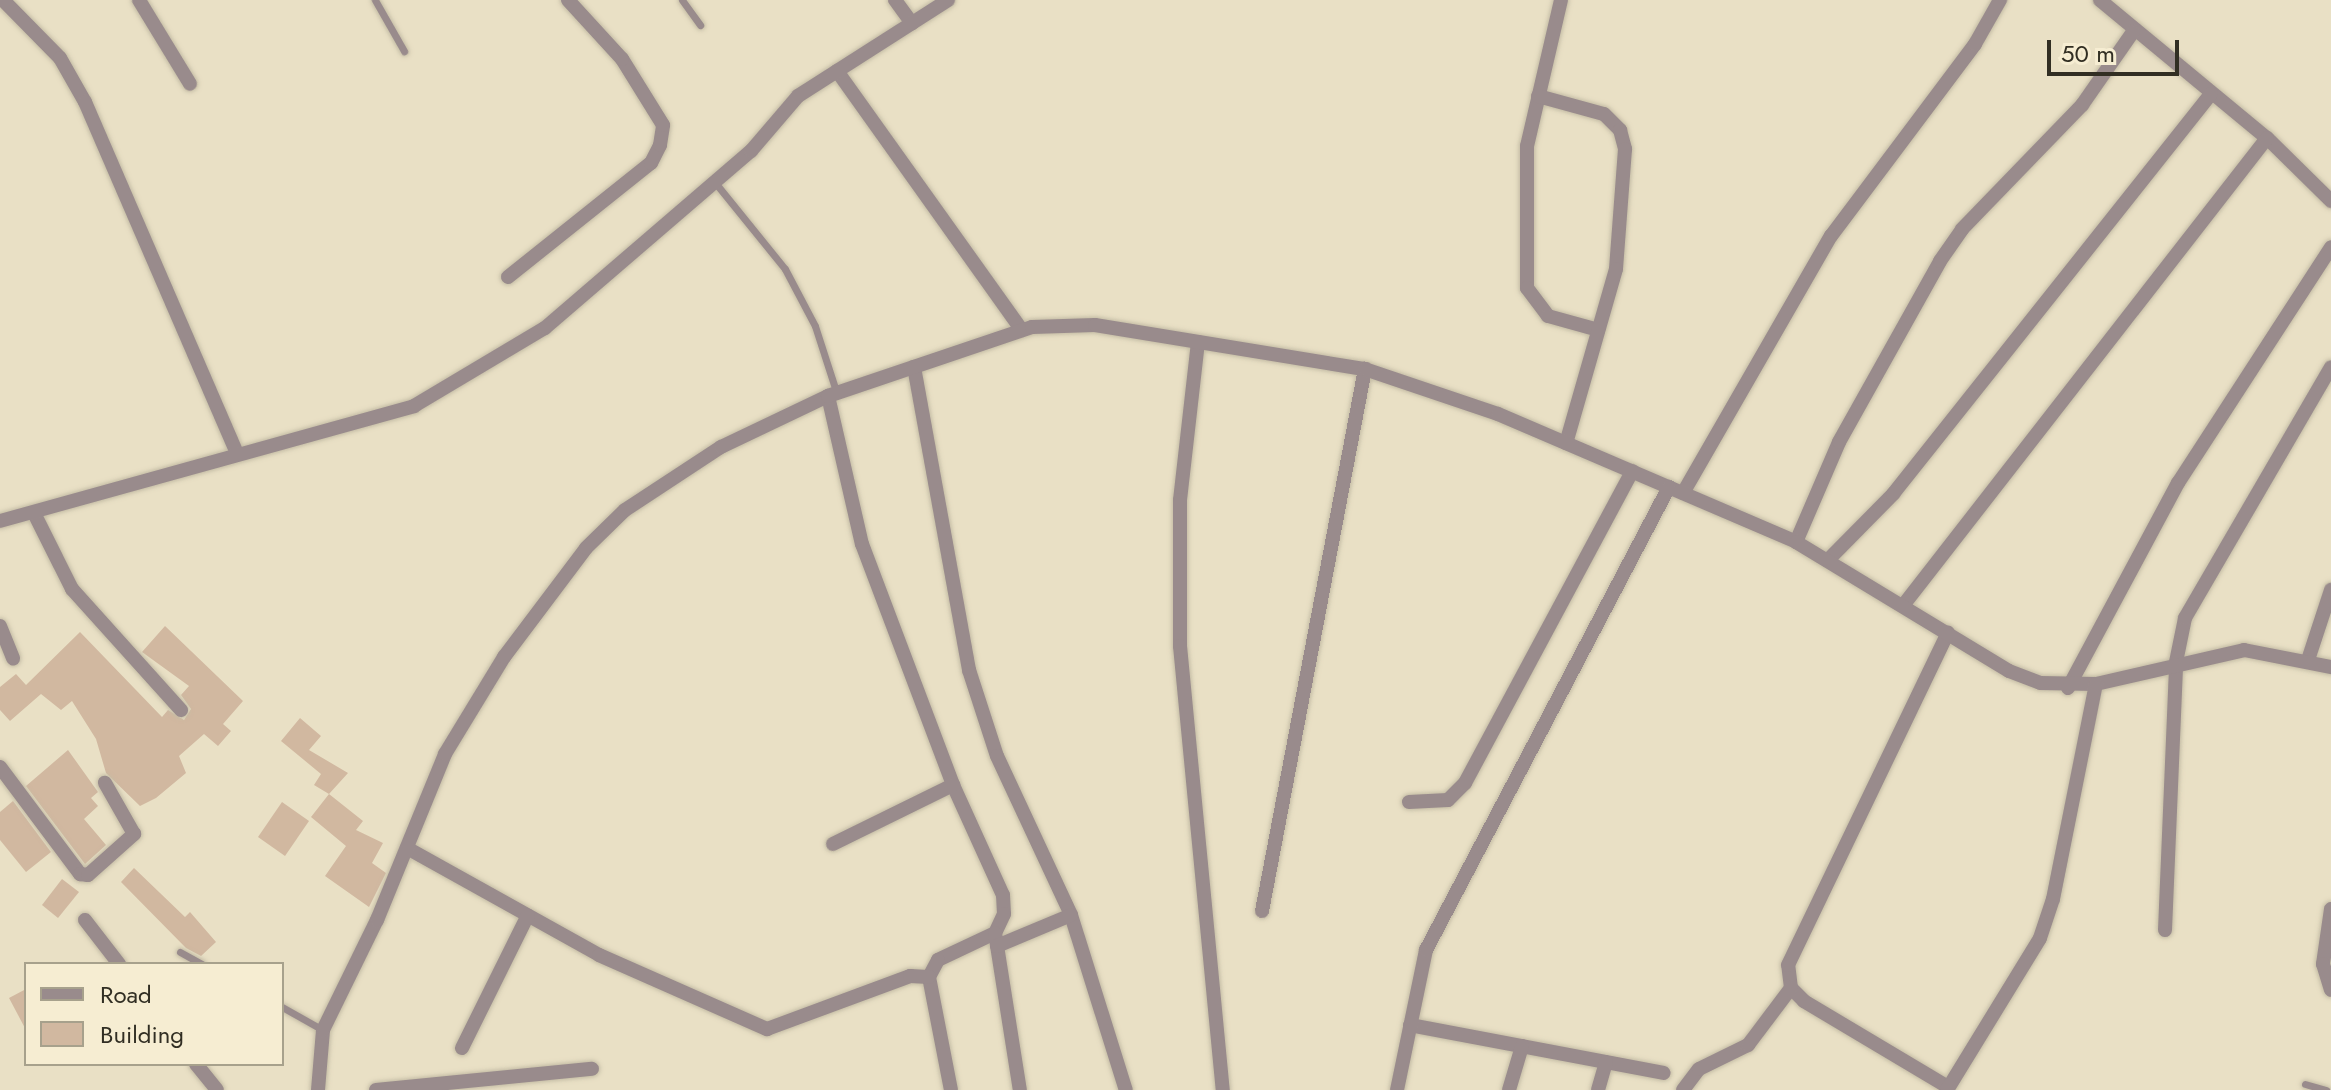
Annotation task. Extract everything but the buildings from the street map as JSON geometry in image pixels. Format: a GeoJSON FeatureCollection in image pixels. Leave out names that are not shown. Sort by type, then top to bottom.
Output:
{"type":"FeatureCollection","features":[{"type":"Feature","properties":{"kind":"street"},"geometry":{"type":"LineString","coordinates":[[3,0],[60,58],[85,102],[236,451]]}},
{"type":"Feature","properties":{"kind":"street"},"geometry":{"type":"LineString","coordinates":[[139,0],[190,84]]}},
{"type":"Feature","properties":{"kind":"street"},"geometry":{"type":"LineString","coordinates":[[508,277],[651,163],[660,145],[663,125],[638,86],[568,0]]}},
{"type":"Feature","properties":{"kind":"street"},"geometry":{"type":"LineString","coordinates":[[895,0],[912,23]]}},
{"type":"Feature","properties":{"kind":"street"},"geometry":{"type":"LineString","coordinates":[[0,521],[185,472],[236,451],[414,406],[545,328],[713,180],[751,151],[798,96],[948,0]]}},
{"type":"Feature","properties":{"kind":"street"},"geometry":{"type":"LineString","coordinates":[[1561,0],[1527,146],[1527,288],[1548,316],[1598,330]]}},
{"type":"Feature","properties":{"kind":"street"},"geometry":{"type":"LineString","coordinates":[[1397,1090],[1426,950],[1676,490],[1831,236],[1975,44],[2000,0]]}},
{"type":"Feature","properties":{"kind":"street"},"geometry":{"type":"LineString","coordinates":[[2100,0],[2133,32],[2267,138],[2331,201]]}},
{"type":"Feature","properties":{"kind":"street"},"geometry":{"type":"LineString","coordinates":[[1796,542],[1839,442],[1940,261],[1962,229],[2082,105],[2133,32]]}},
{"type":"Feature","properties":{"kind":"street"},"geometry":{"type":"LineString","coordinates":[[837,71],[1022,330]]}},
{"type":"Feature","properties":{"kind":"street"},"geometry":{"type":"LineString","coordinates":[[1828,560],[1893,494],[2211,94]]}},
{"type":"Feature","properties":{"kind":"street"},"geometry":{"type":"LineString","coordinates":[[1538,96],[1604,114],[1620,130],[1625,149],[1616,269],[1566,443]]}},
{"type":"Feature","properties":{"kind":"street"},"geometry":{"type":"LineString","coordinates":[[1905,603],[2267,138]]}},
{"type":"Feature","properties":{"kind":"street"},"geometry":{"type":"LineString","coordinates":[[2068,688],[2178,483],[2331,247]]}},
{"type":"Feature","properties":{"kind":"street"},"geometry":{"type":"LineString","coordinates":[[318,1090],[323,1030],[407,848],[445,754],[504,657],[586,548],[625,510],[721,447],[832,395],[1022,330],[1095,325],[1365,369],[1566,443],[1796,542],[1905,603],[2009,671],[2068,688],[2096,684],[2176,662],[2244,650],[2308,660],[2331,667]]}},
{"type":"Feature","properties":{"kind":"street"},"geometry":{"type":"LineString","coordinates":[[1198,342],[1180,500],[1180,646],[1223,1090]]}},
{"type":"Feature","properties":{"kind":"street"},"geometry":{"type":"LineString","coordinates":[[914,367],[969,670],[997,756],[1071,915],[1126,1090]]}},
{"type":"Feature","properties":{"kind":"street"},"geometry":{"type":"LineString","coordinates":[[2165,930],[2176,662],[2185,618],[2331,367]]}},
{"type":"Feature","properties":{"kind":"street"},"geometry":{"type":"LineString","coordinates":[[1262,911],[1365,369]]}},
{"type":"Feature","properties":{"kind":"street"},"geometry":{"type":"LineString","coordinates":[[832,395],[862,544],[953,785],[1003,895],[1004,914],[996,940],[1020,1090]]}},
{"type":"Feature","properties":{"kind":"street"},"geometry":{"type":"LineString","coordinates":[[1409,802],[1448,800],[1465,783],[1632,471]]}},
{"type":"Feature","properties":{"kind":"street"},"geometry":{"type":"LineString","coordinates":[[34,513],[72,589],[181,710]]}},
{"type":"Feature","properties":{"kind":"street"},"geometry":{"type":"LineString","coordinates":[[2308,660],[2331,590]]}},
{"type":"Feature","properties":{"kind":"street"},"geometry":{"type":"LineString","coordinates":[[0,626],[13,659]]}},
{"type":"Feature","properties":{"kind":"street"},"geometry":{"type":"LineString","coordinates":[[1948,632],[1788,965],[1791,988],[1804,1001],[1948,1088],[2040,938],[2053,899],[2096,684]]}},
{"type":"Feature","properties":{"kind":"street"},"geometry":{"type":"LineString","coordinates":[[0,767],[80,874],[88,875],[134,834],[105,783]]}},
{"type":"Feature","properties":{"kind":"street"},"geometry":{"type":"LineString","coordinates":[[833,844],[953,785]]}},
{"type":"Feature","properties":{"kind":"street"},"geometry":{"type":"LineString","coordinates":[[407,848],[599,955],[767,1029],[910,976],[929,977]]}},
{"type":"Feature","properties":{"kind":"street"},"geometry":{"type":"LineString","coordinates":[[2331,909],[2323,964],[2331,990]]}},
{"type":"Feature","properties":{"kind":"street"},"geometry":{"type":"LineString","coordinates":[[462,1048],[528,915]]}},
{"type":"Feature","properties":{"kind":"street"},"geometry":{"type":"LineString","coordinates":[[951,1090],[929,977],[938,960],[1071,915]]}},
{"type":"Feature","properties":{"kind":"street"},"geometry":{"type":"LineString","coordinates":[[85,920],[117,962]]}},
{"type":"Feature","properties":{"kind":"street"},"geometry":{"type":"LineString","coordinates":[[1683,1090],[1699,1069],[1748,1045],[1791,988]]}},
{"type":"Feature","properties":{"kind":"street"},"geometry":{"type":"LineString","coordinates":[[1410,1025],[1664,1073]]}},
{"type":"Feature","properties":{"kind":"street"},"geometry":{"type":"LineString","coordinates":[[1509,1090],[1522,1046]]}},
{"type":"Feature","properties":{"kind":"street"},"geometry":{"type":"LineString","coordinates":[[1598,1090],[1606,1062]]}},
{"type":"Feature","properties":{"kind":"street"},"geometry":{"type":"LineString","coordinates":[[198,1066],[217,1090]]}},
{"type":"Feature","properties":{"kind":"street"},"geometry":{"type":"LineString","coordinates":[[376,1090],[592,1069]]}},
{"type":"Feature","properties":{"kind":"lane"},"geometry":{"type":"LineString","coordinates":[[375,0],[404,51]]}},
{"type":"Feature","properties":{"kind":"lane"},"geometry":{"type":"LineString","coordinates":[[682,0],[700,25]]}},
{"type":"Feature","properties":{"kind":"lane"},"geometry":{"type":"LineString","coordinates":[[713,180],[785,269],[815,326],[832,395]]}},
{"type":"Feature","properties":{"kind":"lane"},"geometry":{"type":"LineString","coordinates":[[180,952],[198,962]]}},
{"type":"Feature","properties":{"kind":"lane"},"geometry":{"type":"LineString","coordinates":[[284,1008],[323,1030]]}},
{"type":"Feature","properties":{"kind":"lane"},"geometry":{"type":"LineString","coordinates":[[2305,1084],[2326,1090]]}}]}
